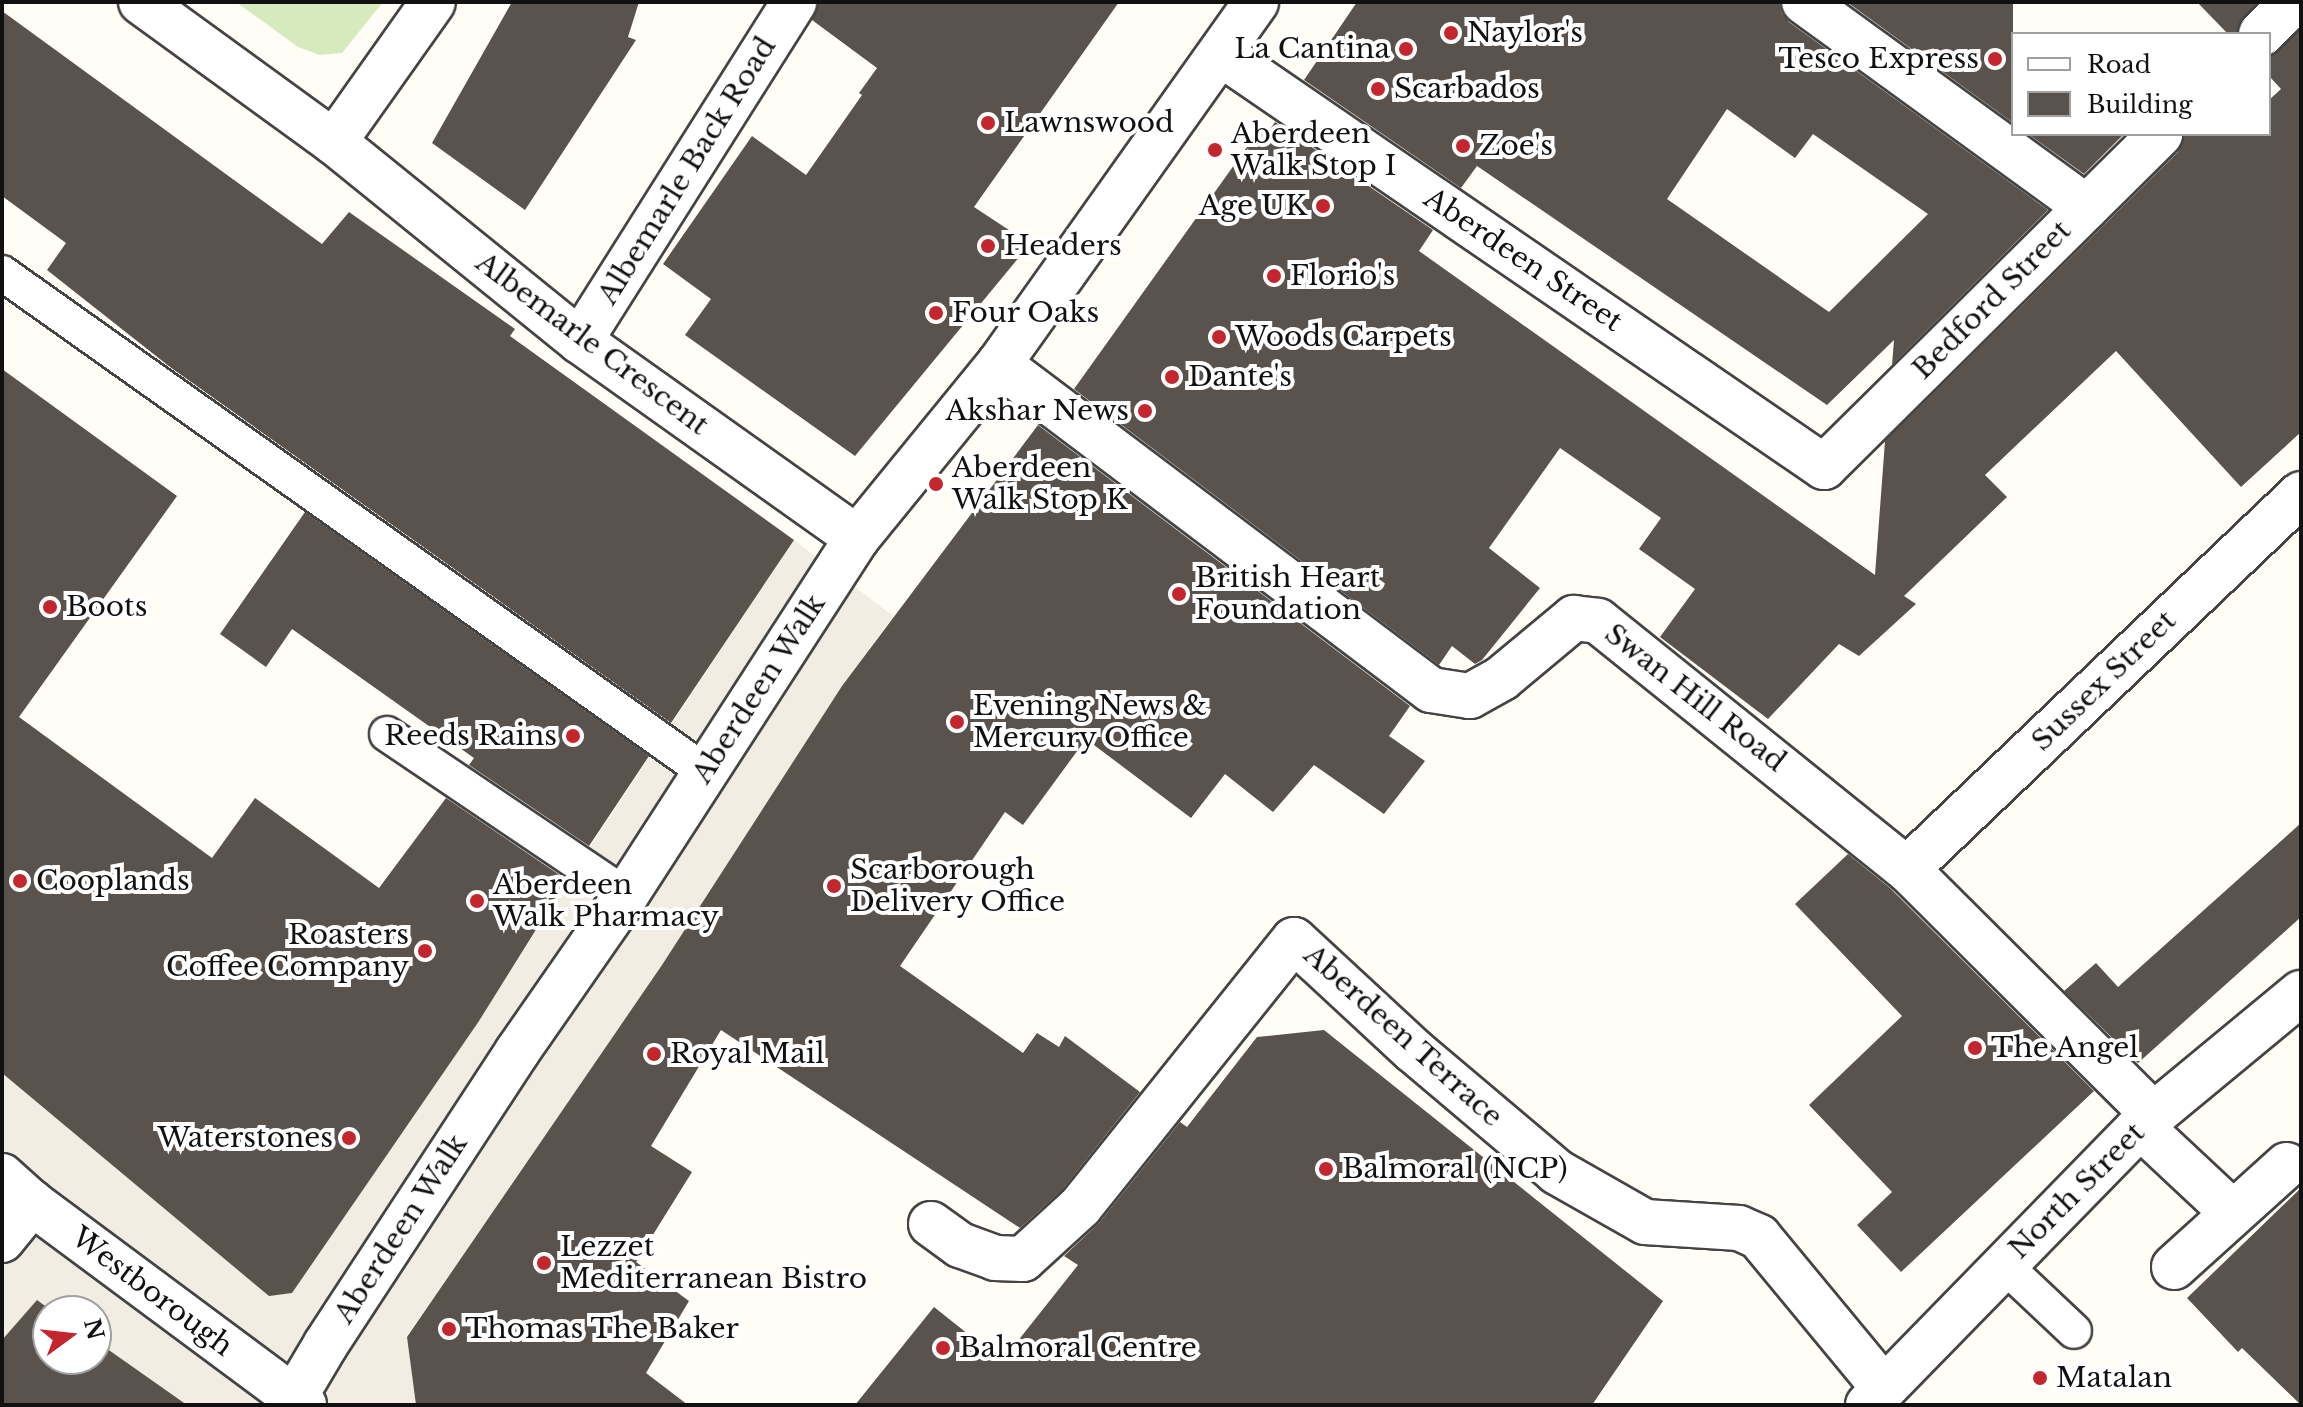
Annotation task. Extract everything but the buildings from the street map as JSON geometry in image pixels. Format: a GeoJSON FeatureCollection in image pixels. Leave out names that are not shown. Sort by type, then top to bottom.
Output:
{"type":"FeatureCollection","features":[{"type":"Feature","properties":{"kind":"street","name":"Albemarle Crescent"},"geometry":{"type":"LineString","coordinates":[[141,2],[334,142],[580,341],[857,538]]}},
{"type":"Feature","properties":{"kind":"street"},"geometry":{"type":"LineString","coordinates":[[334,142],[433,2]]}},
{"type":"Feature","properties":{"kind":"street","name":"Albemarle Back Road"},"geometry":{"type":"LineString","coordinates":[[580,341],[794,2]]}},
{"type":"Feature","properties":{"kind":"street","name":"Aberdeen Walk"},"geometry":{"type":"LineString","coordinates":[[299,1401],[517,1052],[626,895],[857,538],[999,364],[1256,2]]}},
{"type":"Feature","properties":{"kind":"street"},"geometry":{"type":"LineString","coordinates":[[1804,2],[2086,207]]}},
{"type":"Feature","properties":{"kind":"street"},"geometry":{"type":"LineString","coordinates":[[2263,32],[2293,2]]}},
{"type":"Feature","properties":{"kind":"street","name":"Aberdeen Street"},"geometry":{"type":"LineString","coordinates":[[1221,54],[1824,467]]}},
{"type":"Feature","properties":{"kind":"street","name":"Bedford Street"},"geometry":{"type":"LineString","coordinates":[[1824,467],[2158,136]]}},
{"type":"Feature","properties":{"kind":"street","name":"Swan Hill Road"},"geometry":{"type":"LineString","coordinates":[[999,364],[1431,690],[1470,696],[1502,678],[1574,618],[1598,621],[1907,869],[2233,1213]]}},
{"type":"Feature","properties":{"kind":"street","name":"Sussex Street"},"geometry":{"type":"LineString","coordinates":[[1907,869],[2301,494]]}},
{"type":"Feature","properties":{"kind":"street","name":"Aberdeen Terrace"},"geometry":{"type":"LineString","coordinates":[[931,1224],[972,1249],[995,1258],[1023,1259],[1080,1207],[1294,940],[1414,1051],[1557,1172],[1645,1222],[1739,1228],[1759,1237],[1876,1396]]}},
{"type":"Feature","properties":{"kind":"street","name":"North Street"},"geometry":{"type":"LineString","coordinates":[[1876,1396],[2147,1120],[2301,993]]}},
{"type":"Feature","properties":{"kind":"street"},"geometry":{"type":"LineString","coordinates":[[2174,1267],[2287,1165]]}},
{"type":"Feature","properties":{"kind":"street"},"geometry":{"type":"LineString","coordinates":[[2,1240],[17,1189]]}},
{"type":"Feature","properties":{"kind":"street","name":"Westborough"},"geometry":{"type":"LineString","coordinates":[[17,1189],[299,1401]]}},
{"type":"Feature","properties":{"kind":"lane"},"geometry":{"type":"LineString","coordinates":[[2,273],[704,771]]}},
{"type":"Feature","properties":{"kind":"lane"},"geometry":{"type":"LineString","coordinates":[[387,734],[626,895]]}},
{"type":"Feature","properties":{"kind":"lane"},"geometry":{"type":"LineString","coordinates":[[2004,1265],[2074,1331]]}},
{"type":"Feature","properties":{"kind":"green space"},"geometry":{"type":"Polygon","coordinates":[[[236,2],[383,2],[342,53],[320,55],[298,47],[236,2]]]}},
{"type":"Feature","properties":{"kind":"shaded area"},"geometry":{"type":"Polygon","coordinates":[[[794,540],[893,616],[839,691],[655,976],[407,1336],[416,1405],[187,1405],[112,1352],[112,1295],[32,1295],[32,1307],[2,1340],[2,1073],[269,1295],[479,1020],[794,540]]]}},
{"type":"Feature","properties":{"kind":"place","name":"Naylor's"},"geometry":{"type":"Point","coordinates":[1451,33]}},
{"type":"Feature","properties":{"kind":"place","name":"La Cantina"},"geometry":{"type":"Point","coordinates":[1406,49]}},
{"type":"Feature","properties":{"kind":"place","name":"Tesco Express"},"geometry":{"type":"Point","coordinates":[1995,59]}},
{"type":"Feature","properties":{"kind":"place","name":"Scarbados"},"geometry":{"type":"Point","coordinates":[1378,89]}},
{"type":"Feature","properties":{"kind":"place","name":"Lawnswood"},"geometry":{"type":"Point","coordinates":[988,123]}},
{"type":"Feature","properties":{"kind":"place","name":"Zoe's"},"geometry":{"type":"Point","coordinates":[1463,146]}},
{"type":"Feature","properties":{"kind":"place","name":"Aberdeen Walk Stop I"},"geometry":{"type":"Point","coordinates":[1215,150]}},
{"type":"Feature","properties":{"kind":"place","name":"Age UK"},"geometry":{"type":"Point","coordinates":[1323,206]}},
{"type":"Feature","properties":{"kind":"place","name":"Headers"},"geometry":{"type":"Point","coordinates":[988,246]}},
{"type":"Feature","properties":{"kind":"place","name":"Florio's"},"geometry":{"type":"Point","coordinates":[1274,276]}},
{"type":"Feature","properties":{"kind":"place","name":"Four Oaks"},"geometry":{"type":"Point","coordinates":[936,313]}},
{"type":"Feature","properties":{"kind":"place","name":"Woods Carpets"},"geometry":{"type":"Point","coordinates":[1219,337]}},
{"type":"Feature","properties":{"kind":"place","name":"Dante's"},"geometry":{"type":"Point","coordinates":[1172,377]}},
{"type":"Feature","properties":{"kind":"place","name":"Akshar News"},"geometry":{"type":"Point","coordinates":[1145,411]}},
{"type":"Feature","properties":{"kind":"place","name":"Aberdeen Walk Stop K"},"geometry":{"type":"Point","coordinates":[936,484]}},
{"type":"Feature","properties":{"kind":"place","name":"British Heart Foundation"},"geometry":{"type":"Point","coordinates":[1179,594]}},
{"type":"Feature","properties":{"kind":"place","name":"Boots"},"geometry":{"type":"Point","coordinates":[50,607]}},
{"type":"Feature","properties":{"kind":"place","name":"Evening News & Mercury Office"},"geometry":{"type":"Point","coordinates":[957,722]}},
{"type":"Feature","properties":{"kind":"place","name":"Reeds Rains"},"geometry":{"type":"Point","coordinates":[573,736]}},
{"type":"Feature","properties":{"kind":"place","name":"Cooplands"},"geometry":{"type":"Point","coordinates":[20,881]}},
{"type":"Feature","properties":{"kind":"place","name":"Scarborough Delivery Office"},"geometry":{"type":"Point","coordinates":[834,886]}},
{"type":"Feature","properties":{"kind":"place","name":"Aberdeen Walk Pharmacy"},"geometry":{"type":"Point","coordinates":[477,901]}},
{"type":"Feature","properties":{"kind":"place","name":"Roasters Coffee Company"},"geometry":{"type":"Point","coordinates":[425,951]}},
{"type":"Feature","properties":{"kind":"place","name":"The Angel"},"geometry":{"type":"Point","coordinates":[1975,1048]}},
{"type":"Feature","properties":{"kind":"place","name":"Royal Mail"},"geometry":{"type":"Point","coordinates":[654,1054]}},
{"type":"Feature","properties":{"kind":"place","name":"Waterstones"},"geometry":{"type":"Point","coordinates":[349,1138]}},
{"type":"Feature","properties":{"kind":"place","name":"Balmoral (NCP)"},"geometry":{"type":"Point","coordinates":[1326,1169]}},
{"type":"Feature","properties":{"kind":"place","name":"Lezzet Mediterranean Bistro"},"geometry":{"type":"Point","coordinates":[544,1263]}},
{"type":"Feature","properties":{"kind":"place","name":"Thomas The Baker"},"geometry":{"type":"Point","coordinates":[449,1329]}},
{"type":"Feature","properties":{"kind":"place","name":"Balmoral Centre"},"geometry":{"type":"Point","coordinates":[943,1348]}},
{"type":"Feature","properties":{"kind":"place","name":"Matalan"},"geometry":{"type":"Point","coordinates":[2040,1378]}}]}
